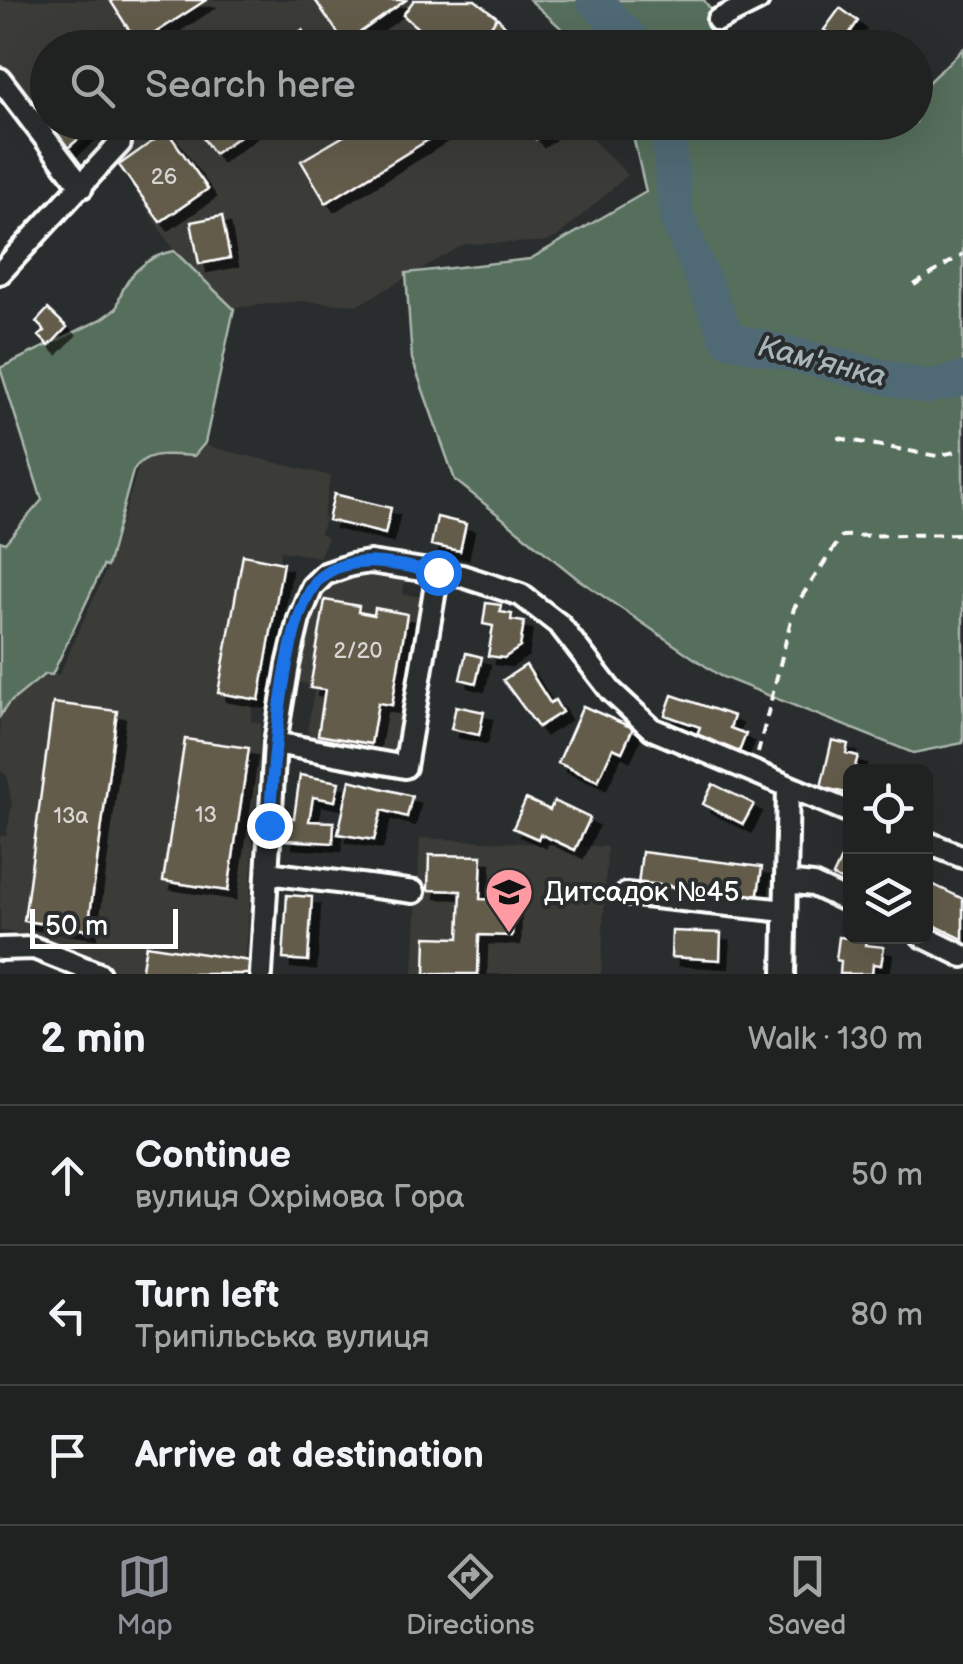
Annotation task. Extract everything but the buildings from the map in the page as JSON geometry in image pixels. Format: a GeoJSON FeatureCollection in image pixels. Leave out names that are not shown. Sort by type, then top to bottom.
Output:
{"type":"FeatureCollection","features":[{"type":"Feature","properties":{"kind":"street"},"geometry":{"type":"LineString","coordinates":[[718,20],[758,0]]}},
{"type":"Feature","properties":{"kind":"street"},"geometry":{"type":"LineString","coordinates":[[0,78],[30,118]]}},
{"type":"Feature","properties":{"kind":"street"},"geometry":{"type":"LineString","coordinates":[[47,140],[82,187]]}},
{"type":"Feature","properties":{"kind":"street"},"geometry":{"type":"LineString","coordinates":[[0,273],[120,143]]}},
{"type":"Feature","properties":{"kind":"street"},"geometry":{"type":"LineString","coordinates":[[262,974],[276,742],[288,665],[299,619],[312,587],[325,574],[370,562],[438,572],[509,589],[537,604],[560,625],[612,691],[652,729],[843,809]]}},
{"type":"Feature","properties":{"kind":"street"},"geometry":{"type":"LineString","coordinates":[[276,742],[404,767],[438,572]]}},
{"type":"Feature","properties":{"kind":"street"},"geometry":{"type":"LineString","coordinates":[[784,974],[788,787]]}},
{"type":"Feature","properties":{"kind":"street"},"geometry":{"type":"LineString","coordinates":[[933,845],[963,857]]}},
{"type":"Feature","properties":{"kind":"street"},"geometry":{"type":"LineString","coordinates":[[268,873],[414,892]]}},
{"type":"Feature","properties":{"kind":"street"},"geometry":{"type":"LineString","coordinates":[[786,882],[813,885],[843,899]]}},
{"type":"Feature","properties":{"kind":"street"},"geometry":{"type":"LineString","coordinates":[[626,894],[785,911]]}},
{"type":"Feature","properties":{"kind":"street"},"geometry":{"type":"LineString","coordinates":[[933,941],[963,956]]}},
{"type":"Feature","properties":{"kind":"street"},"geometry":{"type":"LineString","coordinates":[[0,949],[34,948],[99,974]]}},
{"type":"Feature","properties":{"kind":"path"},"geometry":{"type":"LineString","coordinates":[[914,285],[963,254]]}},
{"type":"Feature","properties":{"kind":"path"},"geometry":{"type":"LineString","coordinates":[[838,438],[937,456],[963,450]]}},
{"type":"Feature","properties":{"kind":"path"},"geometry":{"type":"LineString","coordinates":[[753,772],[794,608],[842,536],[963,534]]}},
{"type":"Feature","properties":{"kind":"shaded area"},"geometry":{"type":"Polygon","coordinates":[[[0,0],[470,0],[504,30],[30,30],[30,121],[0,83],[0,0]]]}},
{"type":"Feature","properties":{"kind":"shaded area"},"geometry":{"type":"Polygon","coordinates":[[[45,140],[87,140],[61,161],[45,140]]]}},
{"type":"Feature","properties":{"kind":"shaded area"},"geometry":{"type":"Polygon","coordinates":[[[593,140],[628,175],[556,238],[541,242],[465,244],[358,305],[301,301],[231,308],[174,251],[117,163],[124,142],[593,140]]]}},
{"type":"Feature","properties":{"kind":"shaded area"},"geometry":{"type":"Polygon","coordinates":[[[149,432],[331,476],[323,517],[326,518],[320,533],[328,538],[319,557],[281,551],[253,701],[251,721],[261,724],[245,974],[127,974],[28,934],[0,931],[0,836],[6,836],[12,806],[7,776],[0,770],[0,717],[11,702],[48,672],[59,675],[109,564],[149,432]]]}},
{"type":"Feature","properties":{"kind":"shaded area"},"geometry":{"type":"Polygon","coordinates":[[[359,573],[405,579],[403,594],[427,598],[399,753],[395,756],[323,745],[313,738],[307,730],[315,687],[296,681],[319,595],[329,583],[359,573]]]}},
{"type":"Feature","properties":{"kind":"shaded area","name":"Дитсадок №45"},"geometry":{"type":"Polygon","coordinates":[[[420,838],[607,847],[601,974],[413,974],[420,838]]]}},
{"type":"Feature","properties":{"kind":"green space"},"geometry":{"type":"Polygon","coordinates":[[[530,0],[704,0],[718,20],[719,30],[563,30],[530,0]]]}},
{"type":"Feature","properties":{"kind":"green space"},"geometry":{"type":"Polygon","coordinates":[[[963,49],[963,743],[913,753],[720,676],[578,579],[455,480],[412,359],[406,273],[530,259],[646,192],[634,140],[933,140],[933,78],[963,49]]]}},
{"type":"Feature","properties":{"kind":"green space"},"geometry":{"type":"Polygon","coordinates":[[[174,251],[234,309],[205,443],[194,456],[152,456],[138,464],[107,567],[103,566],[52,675],[45,674],[8,704],[0,716],[0,541],[5,543],[42,500],[0,368],[102,319],[117,308],[136,270],[174,251]]]}},
{"type":"Feature","properties":{"kind":"waterway","name":"Кам'янка"},"geometry":{"type":"LineString","coordinates":[[594,0],[623,30]]}},
{"type":"Feature","properties":{"kind":"waterway","name":"Кам'янка"},"geometry":{"type":"LineString","coordinates":[[669,140],[676,216],[728,339],[926,387],[963,379]]}},
{"type":"Feature","properties":{"kind":"place","name":"Дитсадок №45"},"geometry":{"type":"Point","coordinates":[509,934]}},
{"type":"Feature","properties":{"kind":"route"},"geometry":{"type":"LineString","coordinates":[[269,825],[288,665],[299,619],[312,587],[325,574],[360,563],[438,572]]}}]}
